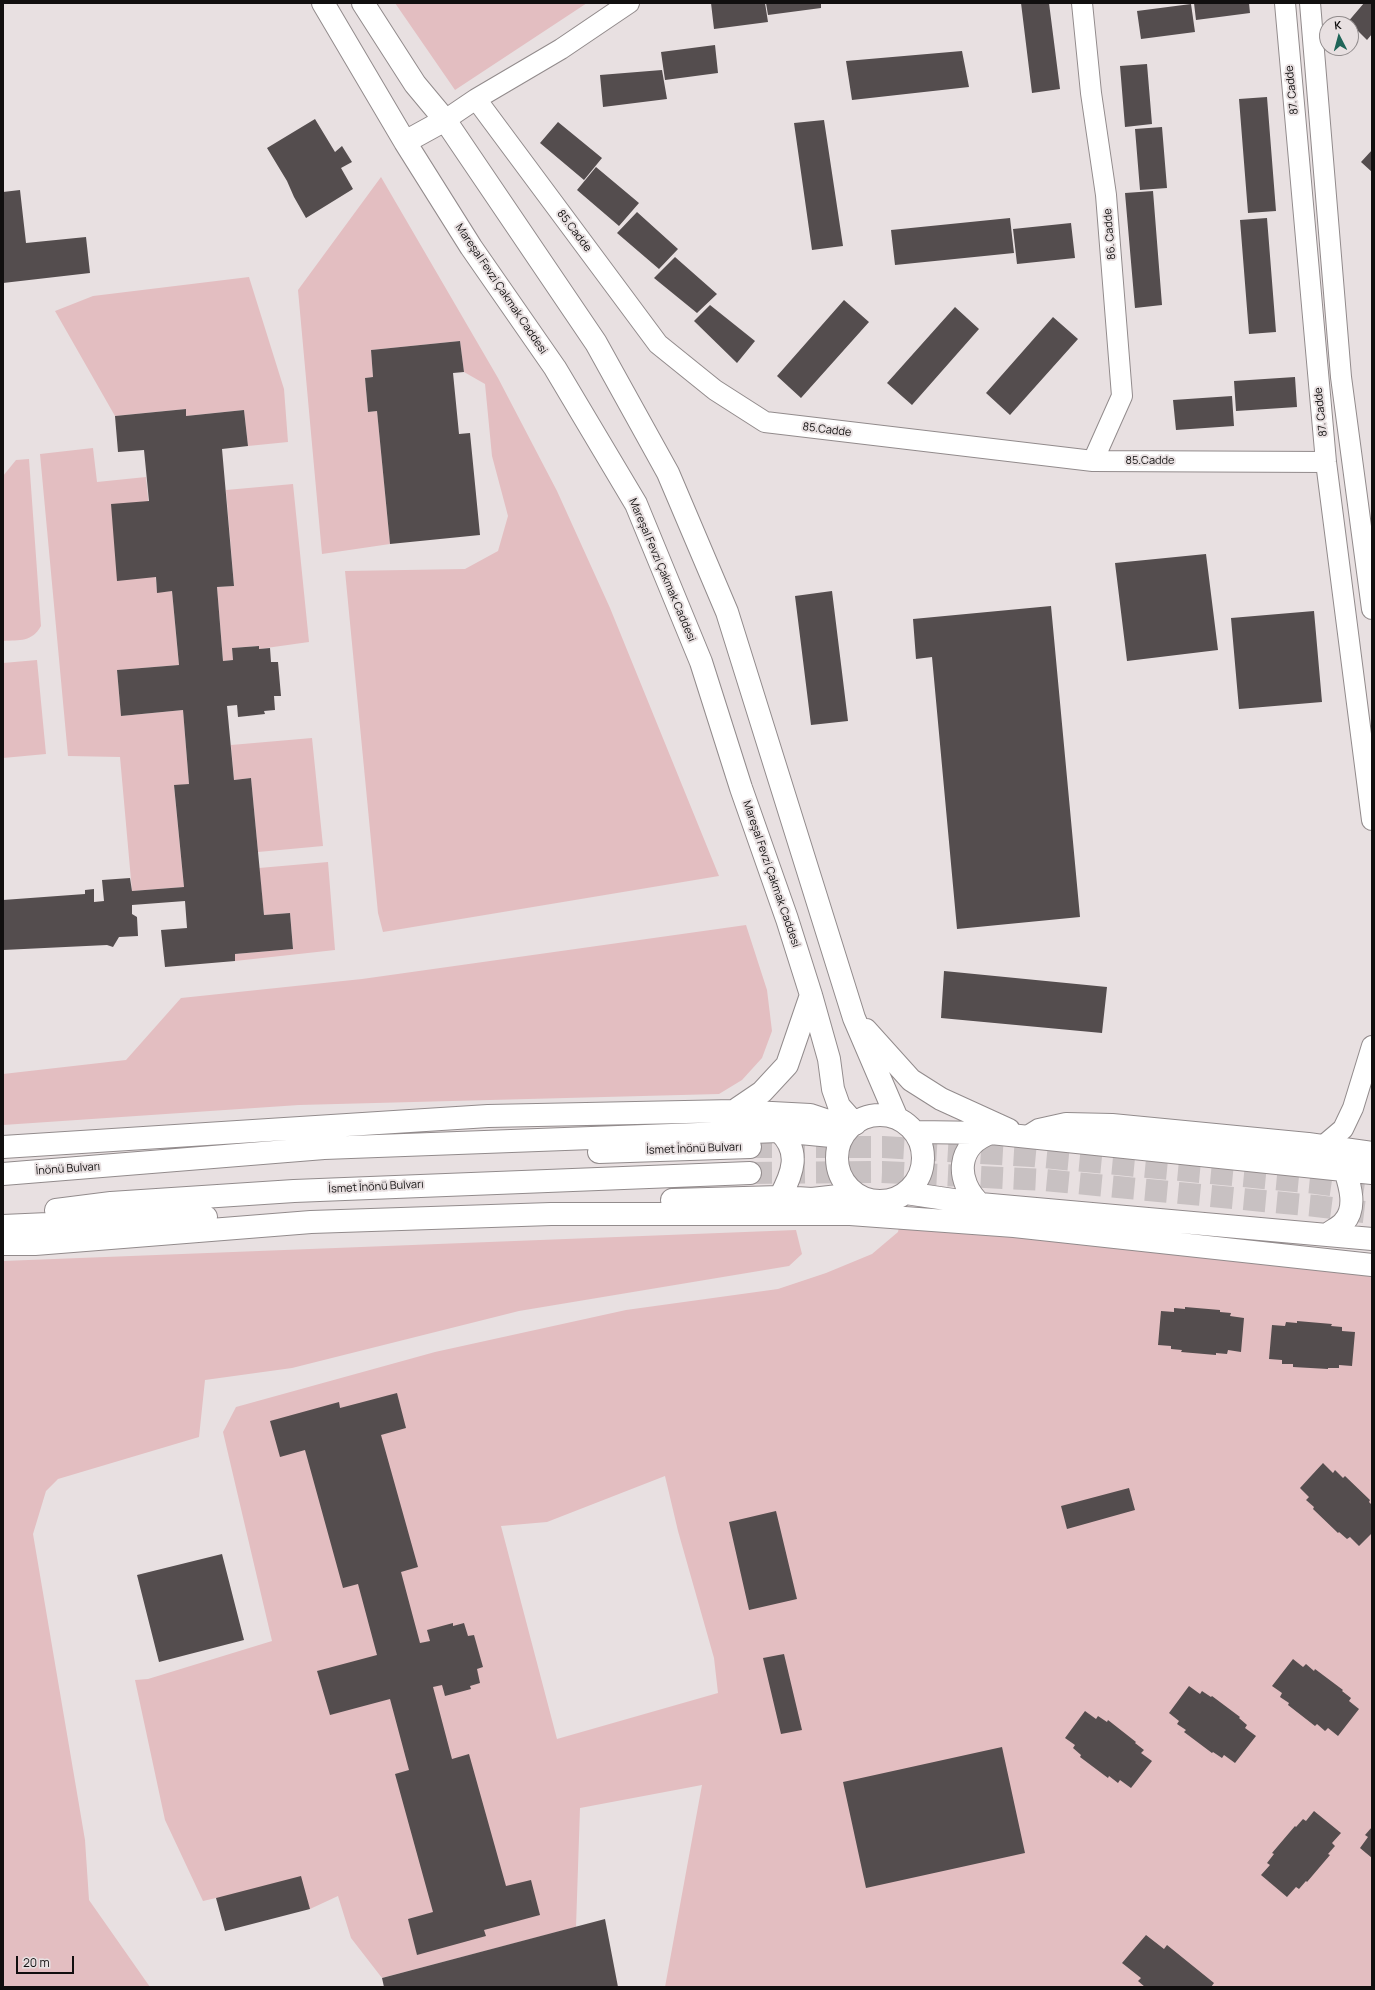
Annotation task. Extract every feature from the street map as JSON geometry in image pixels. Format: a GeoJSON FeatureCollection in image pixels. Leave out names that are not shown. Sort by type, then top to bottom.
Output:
{"type":"FeatureCollection","features":[{"type":"Feature","properties":{"kind":"main road","name":"Mareşal Fevzi Çakmak Caddesi"},"geometry":{"type":"LineString","coordinates":[[323,3],[405,142],[471,248],[555,368],[636,504],[701,662],[741,788],[785,912],[829,1059],[833,1089],[849,1130]]}},
{"type":"Feature","properties":{"kind":"main road"},"geometry":{"type":"LineString","coordinates":[[363,3],[415,84],[445,120],[596,343],[668,473],[727,612],[854,1018],[896,1116],[915,1132],[922,1144],[924,1157],[919,1177],[906,1193],[894,1199],[881,1202],[868,1200],[856,1194],[846,1185],[840,1174],[837,1162],[838,1149],[849,1130],[862,1119],[876,1115],[896,1116]]}},
{"type":"Feature","properties":{"kind":"main road"},"geometry":{"type":"LineString","coordinates":[[405,142],[445,120]]}},
{"type":"Feature","properties":{"kind":"main road"},"geometry":{"type":"LineString","coordinates":[[734,1111],[762,1092],[787,1065],[811,995]]}},
{"type":"Feature","properties":{"kind":"main road"},"geometry":{"type":"LineString","coordinates":[[854,1018],[911,1080],[942,1099],[1027,1138]]}},
{"type":"Feature","properties":{"kind":"main road"},"geometry":{"type":"LineString","coordinates":[[3,1147],[488,1116],[734,1111],[810,1115],[849,1130]]}},
{"type":"Feature","properties":{"kind":"main road"},"geometry":{"type":"LineString","coordinates":[[1027,1138],[1039,1130],[1066,1124],[1112,1125],[1372,1152]]}},
{"type":"Feature","properties":{"kind":"main road"},"geometry":{"type":"LineString","coordinates":[[134,1164],[324,1148],[779,1131],[849,1130]]}},
{"type":"Feature","properties":{"kind":"main road"},"geometry":{"type":"LineString","coordinates":[[779,1131],[788,1139],[792,1151],[793,1165],[789,1181],[780,1197]]}},
{"type":"Feature","properties":{"kind":"main road"},"geometry":{"type":"LineString","coordinates":[[915,1132],[991,1134],[1372,1173]]}},
{"type":"Feature","properties":{"kind":"main road"},"geometry":{"type":"LineString","coordinates":[[980,1204],[972,1196],[962,1166],[964,1155],[975,1141],[991,1134]]}},
{"type":"Feature","properties":{"kind":"main road","name":"İsmet İnönü Bulvarı"},"geometry":{"type":"LineString","coordinates":[[134,1164],[308,1163],[750,1147]]}},
{"type":"Feature","properties":{"kind":"main road","name":"İnönü Bulvarı"},"geometry":{"type":"LineString","coordinates":[[3,1174],[134,1164]]}},
{"type":"Feature","properties":{"kind":"main road"},"geometry":{"type":"LineString","coordinates":[[1328,1234],[1344,1222],[1350,1213],[1351,1194],[1345,1170]]}},
{"type":"Feature","properties":{"kind":"main road","name":"İsmet İnönü Bulvarı"},"geometry":{"type":"LineString","coordinates":[[3,1217],[111,1204],[294,1191],[750,1173]]}},
{"type":"Feature","properties":{"kind":"main road"},"geometry":{"type":"LineString","coordinates":[[906,1193],[980,1204],[1372,1239]]}},
{"type":"Feature","properties":{"kind":"main road"},"geometry":{"type":"LineString","coordinates":[[3,1226],[491,1203],[780,1197],[812,1199],[856,1194]]}},
{"type":"Feature","properties":{"kind":"main road"},"geometry":{"type":"LineString","coordinates":[[3,1244],[35,1244],[311,1222],[559,1214],[850,1214],[1014,1226],[1372,1266]]}},
{"type":"Feature","properties":{"kind":"street"},"geometry":{"type":"LineString","coordinates":[[445,120],[476,99],[562,49],[629,3]]}},
{"type":"Feature","properties":{"kind":"street","name":"86. Cadde"},"geometry":{"type":"LineString","coordinates":[[1082,3],[1091,93],[1106,195],[1122,396],[1093,461]]}},
{"type":"Feature","properties":{"kind":"street","name":"87. Cadde"},"geometry":{"type":"LineString","coordinates":[[1284,3],[1326,462],[1372,820]]}},
{"type":"Feature","properties":{"kind":"street"},"geometry":{"type":"LineString","coordinates":[[1310,3],[1341,377],[1372,605],[1345,601]]}},
{"type":"Feature","properties":{"kind":"street","name":"85.Cadde"},"geometry":{"type":"LineString","coordinates":[[476,99],[658,344],[715,390],[765,422],[1093,461],[1326,462]]}},
{"type":"Feature","properties":{"kind":"street"},"geometry":{"type":"LineString","coordinates":[[1323,1146],[1344,1129],[1353,1108],[1372,1046]]}},
{"type":"Feature","properties":{"kind":"shaded area"},"geometry":{"type":"Polygon","coordinates":[[[395,3],[587,3],[455,90],[395,3]]]}},
{"type":"Feature","properties":{"kind":"shaded area"},"geometry":{"type":"Polygon","coordinates":[[[381,177],[498,378],[557,491],[610,608],[719,876],[383,932],[378,913],[345,571],[465,569],[498,551],[508,516],[492,456],[485,384],[464,372],[460,341],[371,350],[373,377],[365,378],[368,412],[377,411],[390,544],[322,554],[298,290],[381,177]]]}},
{"type":"Feature","properties":{"kind":"shaded area"},"geometry":{"type":"Polygon","coordinates":[[[249,277],[284,389],[288,442],[248,446],[244,410],[186,416],[186,409],[115,416],[55,311],[93,296],[249,277]]]}},
{"type":"Feature","properties":{"kind":"shaded area"},"geometry":{"type":"Polygon","coordinates":[[[93,448],[97,482],[146,477],[157,592],[172,591],[179,665],[117,670],[121,716],[183,710],[189,784],[174,786],[184,887],[132,891],[120,757],[68,756],[40,454],[93,448]]]}},
{"type":"Feature","properties":{"kind":"shaded area"},"geometry":{"type":"Polygon","coordinates":[[[29,459],[41,626],[30,638],[3,641],[3,476],[16,460],[29,459]]]}},
{"type":"Feature","properties":{"kind":"shaded area"},"geometry":{"type":"Polygon","coordinates":[[[293,484],[309,642],[259,649],[258,646],[232,648],[233,660],[223,661],[217,587],[234,586],[226,490],[293,484]]]}},
{"type":"Feature","properties":{"kind":"shaded area"},"geometry":{"type":"Polygon","coordinates":[[[37,660],[46,754],[3,758],[3,663],[37,660]]]}},
{"type":"Feature","properties":{"kind":"shaded area"},"geometry":{"type":"Polygon","coordinates":[[[312,738],[323,846],[258,852],[251,778],[234,780],[231,745],[312,738]]]}},
{"type":"Feature","properties":{"kind":"shaded area"},"geometry":{"type":"Polygon","coordinates":[[[328,862],[335,950],[235,961],[235,954],[293,949],[290,913],[264,915],[259,868],[328,862]]]}},
{"type":"Feature","properties":{"kind":"shaded area"},"geometry":{"type":"Polygon","coordinates":[[[746,925],[767,990],[772,1031],[762,1058],[742,1080],[719,1094],[299,1105],[3,1125],[3,1074],[126,1060],[181,998],[362,979],[746,925]]]}},
{"type":"Feature","properties":{"kind":"shaded area"},"geometry":{"type":"Polygon","coordinates":[[[901,1217],[1372,1265],[1372,1987],[665,1987],[702,1785],[580,1808],[576,1927],[382,1978],[351,1938],[338,1896],[310,1909],[216,1898],[203,1901],[165,1820],[135,1680],[148,1679],[272,1641],[223,1432],[236,1407],[435,1352],[626,1310],[778,1289],[826,1273],[872,1254],[898,1232],[901,1217]],[[665,1476],[547,1522],[501,1526],[557,1739],[718,1693],[714,1658],[678,1531],[665,1476]]]}},
{"type":"Feature","properties":{"kind":"shaded area"},"geometry":{"type":"Polygon","coordinates":[[[796,1230],[802,1254],[789,1266],[519,1311],[292,1368],[205,1380],[199,1437],[58,1479],[46,1491],[33,1534],[85,1840],[89,1900],[150,1987],[3,1987],[3,1261],[796,1230]]]}},
{"type":"Feature","properties":{"kind":"building"},"geometry":{"type":"Polygon","coordinates":[[[711,3],[765,3],[768,22],[714,29],[711,3]]]}},
{"type":"Feature","properties":{"kind":"building"},"geometry":{"type":"Polygon","coordinates":[[[766,3],[821,3],[821,8],[768,15],[766,3]]]}},
{"type":"Feature","properties":{"kind":"building"},"geometry":{"type":"Polygon","coordinates":[[[1021,3],[1049,3],[1060,89],[1032,93],[1021,3]]]}},
{"type":"Feature","properties":{"kind":"building"},"geometry":{"type":"Polygon","coordinates":[[[1194,3],[1249,3],[1250,13],[1196,20],[1194,3]]]}},
{"type":"Feature","properties":{"kind":"building"},"geometry":{"type":"Polygon","coordinates":[[[1364,3],[1372,3],[1372,34],[1367,40],[1359,32],[1359,16],[1353,16],[1364,3]]]}},
{"type":"Feature","properties":{"kind":"building"},"geometry":{"type":"Polygon","coordinates":[[[1191,4],[1195,32],[1141,39],[1137,11],[1191,4]]]}},
{"type":"Feature","properties":{"kind":"building"},"geometry":{"type":"Polygon","coordinates":[[[715,45],[718,73],[665,80],[661,52],[715,45]]]}},
{"type":"Feature","properties":{"kind":"building"},"geometry":{"type":"Polygon","coordinates":[[[962,51],[969,87],[852,100],[846,61],[962,51]]]}},
{"type":"Feature","properties":{"kind":"building"},"geometry":{"type":"Polygon","coordinates":[[[1147,64],[1152,124],[1125,127],[1120,66],[1147,64]]]}},
{"type":"Feature","properties":{"kind":"building"},"geometry":{"type":"Polygon","coordinates":[[[662,70],[667,99],[603,107],[600,75],[662,70]]]}},
{"type":"Feature","properties":{"kind":"building"},"geometry":{"type":"Polygon","coordinates":[[[1267,97],[1276,211],[1248,213],[1239,99],[1267,97]]]}},
{"type":"Feature","properties":{"kind":"building"},"geometry":{"type":"Polygon","coordinates":[[[315,119],[335,152],[342,146],[352,162],[341,168],[353,189],[306,218],[287,181],[267,148],[315,119]]]}},
{"type":"Feature","properties":{"kind":"building"},"geometry":{"type":"Polygon","coordinates":[[[824,120],[843,246],[812,250],[794,123],[824,120]]]}},
{"type":"Feature","properties":{"kind":"building"},"geometry":{"type":"Polygon","coordinates":[[[558,122],[602,158],[584,180],[540,143],[558,122]]]}},
{"type":"Feature","properties":{"kind":"building"},"geometry":{"type":"Polygon","coordinates":[[[1162,127],[1167,188],[1140,190],[1135,129],[1162,127]]]}},
{"type":"Feature","properties":{"kind":"building"},"geometry":{"type":"Polygon","coordinates":[[[1372,150],[1372,172],[1361,162],[1372,150]]]}},
{"type":"Feature","properties":{"kind":"building"},"geometry":{"type":"Polygon","coordinates":[[[596,167],[639,203],[619,226],[577,190],[596,167]]]}},
{"type":"Feature","properties":{"kind":"building"},"geometry":{"type":"Polygon","coordinates":[[[20,190],[26,243],[86,237],[90,273],[3,283],[3,192],[20,190]]]}},
{"type":"Feature","properties":{"kind":"building"},"geometry":{"type":"Polygon","coordinates":[[[1153,191],[1162,305],[1135,308],[1125,193],[1153,191]]]}},
{"type":"Feature","properties":{"kind":"building"},"geometry":{"type":"Polygon","coordinates":[[[637,212],[678,249],[659,269],[617,233],[637,212]]]}},
{"type":"Feature","properties":{"kind":"building"},"geometry":{"type":"Polygon","coordinates":[[[1010,218],[1014,253],[895,265],[891,230],[1010,218]]]}},
{"type":"Feature","properties":{"kind":"building"},"geometry":{"type":"Polygon","coordinates":[[[1267,218],[1276,332],[1249,334],[1240,220],[1267,218]]]}},
{"type":"Feature","properties":{"kind":"building"},"geometry":{"type":"Polygon","coordinates":[[[1071,223],[1075,258],[1017,264],[1013,229],[1071,223]]]}},
{"type":"Feature","properties":{"kind":"building"},"geometry":{"type":"Polygon","coordinates":[[[675,257],[717,294],[697,313],[654,278],[675,257]]]}},
{"type":"Feature","properties":{"kind":"building"},"geometry":{"type":"Polygon","coordinates":[[[844,300],[869,322],[801,398],[777,376],[844,300]]]}},
{"type":"Feature","properties":{"kind":"building"},"geometry":{"type":"Polygon","coordinates":[[[710,305],[755,341],[737,363],[694,321],[710,305]]]}},
{"type":"Feature","properties":{"kind":"building"},"geometry":{"type":"Polygon","coordinates":[[[955,307],[979,329],[912,405],[887,383],[955,307]]]}},
{"type":"Feature","properties":{"kind":"building"},"geometry":{"type":"Polygon","coordinates":[[[1053,317],[1078,339],[1010,415],[986,393],[1053,317]]]}},
{"type":"Feature","properties":{"kind":"building"},"geometry":{"type":"Polygon","coordinates":[[[460,341],[464,372],[453,373],[459,434],[470,433],[480,535],[390,544],[377,411],[368,412],[365,378],[373,377],[371,350],[460,341]]]}},
{"type":"Feature","properties":{"kind":"building"},"geometry":{"type":"Polygon","coordinates":[[[1295,377],[1297,407],[1236,411],[1234,381],[1295,377]]]}},
{"type":"Feature","properties":{"kind":"building"},"geometry":{"type":"Polygon","coordinates":[[[1232,396],[1234,426],[1176,430],[1173,400],[1232,396]]]}},
{"type":"Feature","properties":{"kind":"building"},"geometry":{"type":"Polygon","coordinates":[[[186,409],[186,416],[244,410],[248,446],[222,449],[234,586],[217,587],[223,661],[233,660],[232,648],[259,646],[259,649],[270,648],[271,662],[278,662],[281,696],[274,696],[275,710],[264,711],[265,714],[238,717],[237,705],[227,706],[234,780],[251,778],[264,915],[290,913],[293,949],[235,954],[235,961],[165,967],[161,930],[187,928],[185,901],[132,905],[132,914],[137,917],[138,936],[119,937],[113,947],[107,945],[3,950],[3,900],[85,894],[85,890],[94,889],[94,902],[104,901],[102,880],[130,878],[132,891],[184,887],[174,785],[189,784],[183,710],[121,716],[117,670],[179,665],[172,591],[157,593],[156,577],[117,581],[111,504],[149,501],[144,450],[118,452],[115,416],[186,409]]]}},
{"type":"Feature","properties":{"kind":"building"},"geometry":{"type":"Polygon","coordinates":[[[1206,554],[1218,650],[1127,661],[1115,563],[1206,554]]]}},
{"type":"Feature","properties":{"kind":"building"},"geometry":{"type":"Polygon","coordinates":[[[832,591],[848,721],[811,725],[795,596],[832,591]]]}},
{"type":"Feature","properties":{"kind":"building"},"geometry":{"type":"Polygon","coordinates":[[[1051,606],[1080,917],[957,929],[932,657],[916,659],[913,619],[1051,606]]]}},
{"type":"Feature","properties":{"kind":"building"},"geometry":{"type":"Polygon","coordinates":[[[1314,611],[1322,702],[1239,709],[1231,618],[1314,611]]]}},
{"type":"Feature","properties":{"kind":"building"},"geometry":{"type":"Polygon","coordinates":[[[944,971],[1107,987],[1102,1033],[941,1018],[944,971]]]}},
{"type":"Feature","properties":{"kind":"building"},"geometry":{"type":"Polygon","coordinates":[[[1185,1307],[1220,1310],[1220,1312],[1231,1313],[1230,1316],[1244,1318],[1241,1352],[1228,1350],[1227,1354],[1216,1353],[1216,1355],[1181,1352],[1182,1350],[1171,1349],[1171,1346],[1158,1345],[1161,1311],[1174,1312],[1174,1308],[1185,1309],[1185,1307]]]}},
{"type":"Feature","properties":{"kind":"building"},"geometry":{"type":"Polygon","coordinates":[[[1297,1321],[1332,1324],[1331,1326],[1342,1327],[1342,1331],[1355,1332],[1352,1366],[1339,1365],[1339,1368],[1328,1369],[1293,1367],[1293,1364],[1282,1364],[1282,1360],[1269,1359],[1272,1325],[1285,1326],[1286,1322],[1297,1323],[1297,1321]]]}},
{"type":"Feature","properties":{"kind":"building"},"geometry":{"type":"Polygon","coordinates":[[[397,1393],[406,1428],[381,1435],[418,1567],[401,1572],[420,1643],[430,1641],[427,1630],[453,1623],[453,1626],[464,1623],[468,1636],[474,1635],[483,1667],[477,1669],[480,1683],[470,1686],[471,1689],[445,1696],[442,1685],[433,1687],[452,1759],[469,1754],[506,1886],[531,1880],[540,1915],[484,1930],[486,1936],[417,1955],[408,1919],[433,1912],[395,1774],[409,1770],[390,1699],[330,1715],[317,1671],[377,1655],[358,1584],[343,1588],[305,1450],[280,1457],[270,1421],[339,1402],[340,1408],[397,1393]]]}},
{"type":"Feature","properties":{"kind":"building"},"geometry":{"type":"Polygon","coordinates":[[[1323,1463],[1333,1473],[1335,1470],[1343,1478],[1345,1476],[1370,1500],[1369,1502],[1372,1505],[1372,1533],[1359,1546],[1350,1537],[1347,1539],[1339,1532],[1338,1533],[1313,1509],[1314,1507],[1306,1500],[1309,1497],[1300,1488],[1323,1463]]]}},
{"type":"Feature","properties":{"kind":"building"},"geometry":{"type":"Polygon","coordinates":[[[1129,1488],[1135,1510],[1067,1529],[1061,1506],[1129,1488]]]}},
{"type":"Feature","properties":{"kind":"building"},"geometry":{"type":"Polygon","coordinates":[[[776,1511],[797,1599],[749,1610],[729,1522],[776,1511]]]}},
{"type":"Feature","properties":{"kind":"building"},"geometry":{"type":"Polygon","coordinates":[[[222,1554],[244,1640],[159,1662],[137,1575],[222,1554]]]}},
{"type":"Feature","properties":{"kind":"building"},"geometry":{"type":"Polygon","coordinates":[[[784,1654],[802,1730],[781,1734],[763,1658],[784,1654]]]}},
{"type":"Feature","properties":{"kind":"building"},"geometry":{"type":"Polygon","coordinates":[[[1293,1659],[1303,1667],[1306,1664],[1314,1671],[1315,1669],[1343,1690],[1342,1691],[1351,1698],[1349,1701],[1359,1709],[1338,1736],[1328,1728],[1325,1731],[1317,1724],[1315,1726],[1288,1705],[1289,1703],[1280,1697],[1282,1693],[1272,1686],[1293,1659]]]}},
{"type":"Feature","properties":{"kind":"building"},"geometry":{"type":"Polygon","coordinates":[[[1189,1686],[1200,1694],[1202,1691],[1211,1697],[1212,1696],[1240,1717],[1239,1718],[1247,1725],[1245,1728],[1256,1736],[1235,1763],[1224,1755],[1222,1758],[1213,1752],[1212,1753],[1184,1732],[1186,1730],[1177,1724],[1179,1721],[1169,1713],[1189,1686]]]}},
{"type":"Feature","properties":{"kind":"building"},"geometry":{"type":"Polygon","coordinates":[[[1085,1711],[1096,1719],[1098,1716],[1107,1722],[1108,1720],[1136,1742],[1135,1743],[1144,1750],[1141,1753],[1152,1761],[1131,1788],[1120,1780],[1118,1783],[1109,1776],[1108,1778],[1080,1757],[1081,1755],[1073,1748],[1075,1745],[1065,1738],[1085,1711]]]}},
{"type":"Feature","properties":{"kind":"building"},"geometry":{"type":"Polygon","coordinates":[[[1002,1747],[1025,1853],[866,1888],[843,1782],[1002,1747]]]}},
{"type":"Feature","properties":{"kind":"building"},"geometry":{"type":"Polygon","coordinates":[[[1314,1811],[1341,1833],[1332,1843],[1335,1846],[1328,1854],[1330,1855],[1307,1882],[1306,1881],[1299,1889],[1296,1887],[1287,1897],[1261,1875],[1270,1865],[1267,1863],[1274,1854],[1272,1853],[1295,1826],[1296,1827],[1303,1819],[1306,1821],[1314,1811]]]}},
{"type":"Feature","properties":{"kind":"building"},"geometry":{"type":"Polygon","coordinates":[[[1372,1827],[1372,1858],[1360,1848],[1368,1837],[1365,1835],[1372,1827]]]}},
{"type":"Feature","properties":{"kind":"building"},"geometry":{"type":"Polygon","coordinates":[[[301,1876],[310,1909],[225,1931],[216,1898],[301,1876]]]}},
{"type":"Feature","properties":{"kind":"building"},"geometry":{"type":"Polygon","coordinates":[[[605,1919],[618,1987],[384,1987],[382,1978],[605,1919]]]}},
{"type":"Feature","properties":{"kind":"building"},"geometry":{"type":"Polygon","coordinates":[[[1146,1935],[1164,1949],[1167,1945],[1214,1983],[1211,1987],[1145,1987],[1138,1981],[1141,1978],[1122,1963],[1146,1935]]]}},
{"type":"Feature","properties":{"kind":"tunnel"},"geometry":{"type":"LineString","coordinates":[[750,1147],[883,1147],[1032,1156],[1316,1183],[1372,1191]]}},
{"type":"Feature","properties":{"kind":"tunnel"},"geometry":{"type":"LineString","coordinates":[[750,1173],[882,1172],[1044,1180],[1316,1206],[1372,1213]]}}]}
